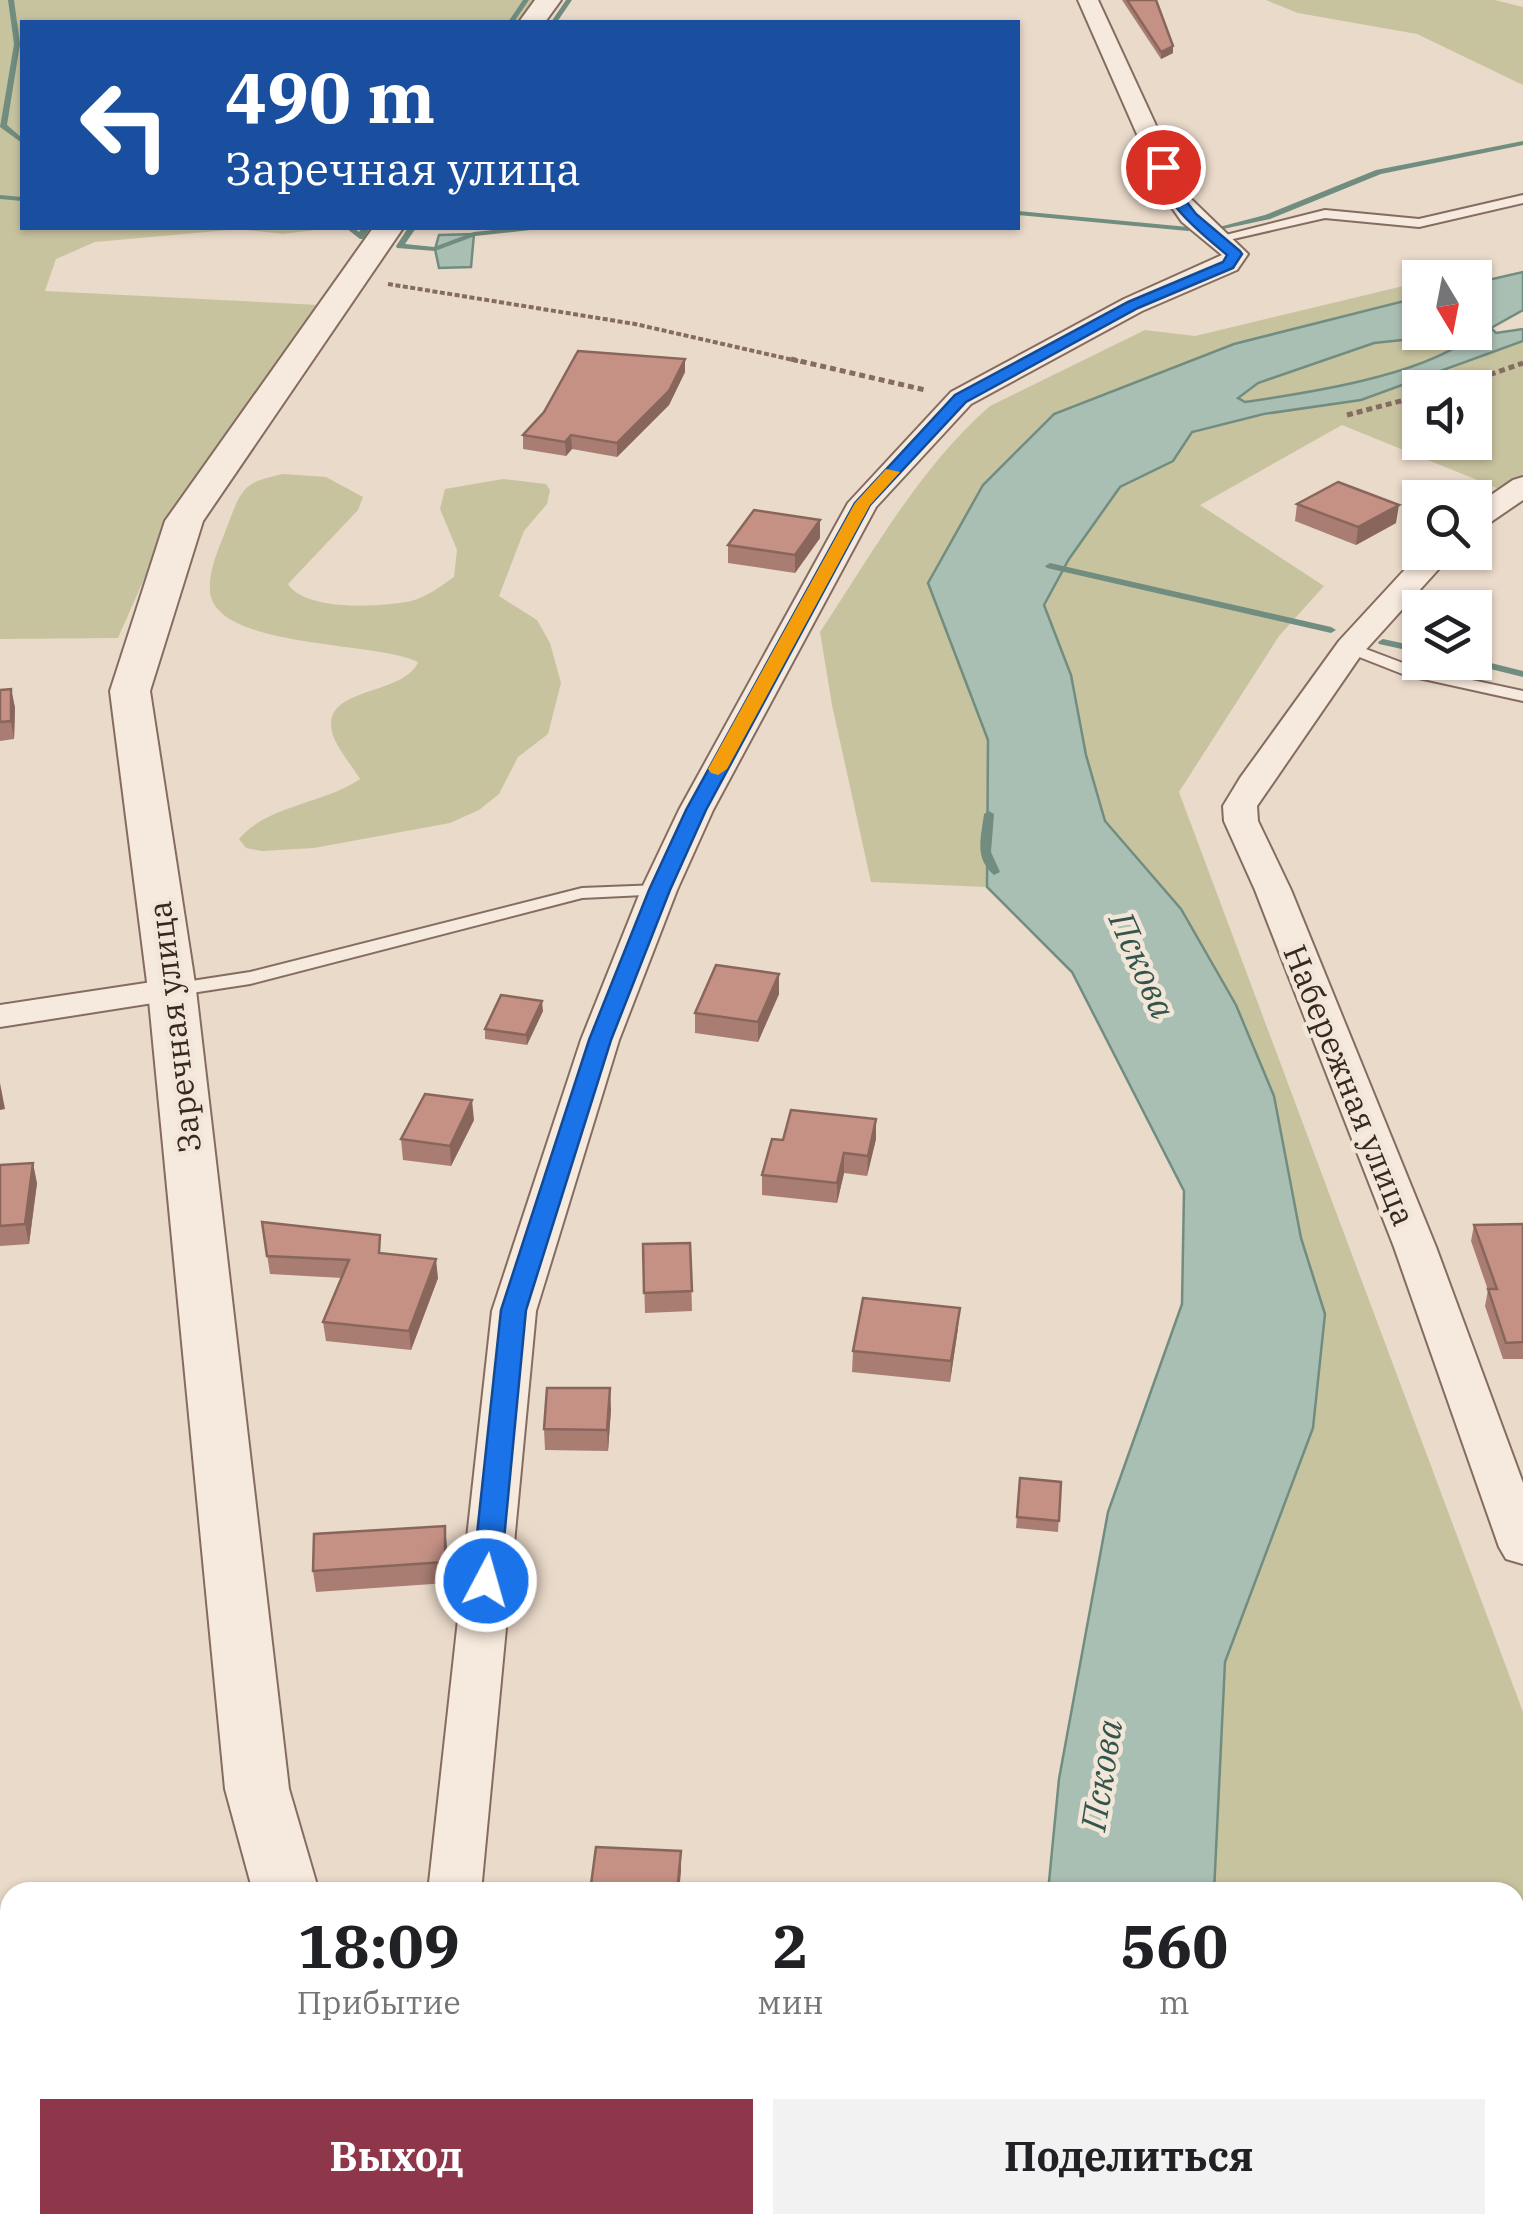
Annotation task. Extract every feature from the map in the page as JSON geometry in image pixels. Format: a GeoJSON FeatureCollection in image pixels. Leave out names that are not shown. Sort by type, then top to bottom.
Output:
{"type":"FeatureCollection","features":[{"type":"Feature","properties":{"kind":"street"},"geometry":{"type":"LineString","coordinates":[[455,1882],[514,1310],[600,1040],[659,890],[714,775],[863,503],[961,398],[1133,305],[1228,264],[1235,254],[1191,217],[1177,198],[1088,0]]}},
{"type":"Feature","properties":{"kind":"street","name":"Заречная улица"},"geometry":{"type":"LineString","coordinates":[[283,1882],[257,1789],[172,990],[130,691],[184,521],[387,230]]}},
{"type":"Feature","properties":{"kind":"street"},"geometry":{"type":"LineString","coordinates":[[1492,508],[1523,486]]}},
{"type":"Feature","properties":{"kind":"street","name":"Набережная улица"},"geometry":{"type":"LineString","coordinates":[[1422,570],[1350,648],[1257,778],[1240,806],[1240,821],[1273,890],[1415,1247],[1523,1547]]}},
{"type":"Feature","properties":{"kind":"street"},"geometry":{"type":"LineString","coordinates":[[0,1016],[172,990]]}},
{"type":"Feature","properties":{"kind":"lane"},"geometry":{"type":"LineString","coordinates":[[1220,238],[1325,214],[1419,223],[1523,199]]}},
{"type":"Feature","properties":{"kind":"lane"},"geometry":{"type":"LineString","coordinates":[[1350,648],[1411,672],[1523,696]]}},
{"type":"Feature","properties":{"kind":"lane"},"geometry":{"type":"LineString","coordinates":[[172,990],[250,978],[582,893],[659,890]]}},
{"type":"Feature","properties":{"kind":"path"},"geometry":{"type":"LineString","coordinates":[[355,279],[635,324],[961,398]]}},
{"type":"Feature","properties":{"kind":"path"},"geometry":{"type":"LineString","coordinates":[[1492,374],[1523,363]]}},
{"type":"Feature","properties":{"kind":"path"},"geometry":{"type":"LineString","coordinates":[[1347,415],[1402,401]]}},
{"type":"Feature","properties":{"kind":"shaded area"},"geometry":{"type":"Polygon","coordinates":[[[0,0],[535,0],[523,20],[20,20],[20,230],[228,230],[95,242],[56,259],[45,291],[319,305],[175,509],[118,638],[0,639],[0,0]]]}},
{"type":"Feature","properties":{"kind":"shaded area"},"geometry":{"type":"Polygon","coordinates":[[[1266,0],[1495,0],[1523,7],[1523,85],[1417,34],[1298,13],[1266,0]]]}},
{"type":"Feature","properties":{"kind":"shaded area"},"geometry":{"type":"Polygon","coordinates":[[[248,230],[315,230],[283,234],[248,230]]]}},
{"type":"Feature","properties":{"kind":"shaded area"},"geometry":{"type":"Polygon","coordinates":[[[1402,286],[1402,302],[1234,344],[1055,414],[928,583],[988,740],[987,887],[871,882],[820,632],[919,484],[964,430],[990,406],[1145,330],[1195,336],[1402,286]]]}},
{"type":"Feature","properties":{"kind":"shaded area"},"geometry":{"type":"Polygon","coordinates":[[[1402,340],[1402,350],[1450,350],[1362,380],[1245,402],[1238,397],[1258,383],[1374,343],[1402,340]]]}},
{"type":"Feature","properties":{"kind":"shaded area"},"geometry":{"type":"Polygon","coordinates":[[[1523,341],[1523,488],[1514,495],[1492,486],[1492,480],[1477,480],[1428,460],[1492,460],[1492,370],[1449,370],[1523,341]]]}},
{"type":"Feature","properties":{"kind":"shaded area"},"geometry":{"type":"Polygon","coordinates":[[[1402,384],[1402,449],[1342,425],[1200,505],[1324,586],[1279,636],[1179,792],[1523,1712],[1523,1882],[1214,1882],[1225,1662],[1313,1428],[1325,1314],[1181,909],[1105,821],[1044,605],[1069,559],[1120,487],[1173,461],[1192,432],[1402,384]]]}},
{"type":"Feature","properties":{"kind":"shaded area"},"geometry":{"type":"Polygon","coordinates":[[[283,474],[326,477],[363,497],[358,510],[288,584],[311,599],[345,605],[411,601],[454,577],[457,550],[440,509],[445,489],[503,479],[546,484],[550,490],[547,504],[524,531],[499,596],[537,620],[550,643],[561,683],[548,734],[518,757],[499,794],[479,810],[450,823],[314,848],[262,851],[246,848],[239,839],[265,819],[360,779],[334,738],[331,721],[348,700],[396,682],[418,662],[398,655],[268,634],[239,624],[219,611],[210,592],[211,574],[235,508],[248,487],[283,474]]]}},
{"type":"Feature","properties":{"kind":"water"},"geometry":{"type":"Polygon","coordinates":[[[474,234],[471,267],[439,268],[435,249],[439,235],[474,234]]]}},
{"type":"Feature","properties":{"kind":"water"},"geometry":{"type":"Polygon","coordinates":[[[1523,272],[1523,310],[1492,327],[1492,279],[1523,272]]]}},
{"type":"Feature","properties":{"kind":"water","name":"Пскова"},"geometry":{"type":"Polygon","coordinates":[[[1402,302],[1402,340],[1374,343],[1258,383],[1238,398],[1245,402],[1361,381],[1450,350],[1492,350],[1492,329],[1496,333],[1523,329],[1523,341],[1443,370],[1402,370],[1402,385],[1361,400],[1264,414],[1192,432],[1173,461],[1120,487],[1069,559],[1044,605],[1071,675],[1086,755],[1105,821],[1181,909],[1236,1005],[1274,1096],[1301,1238],[1325,1314],[1313,1428],[1225,1662],[1214,1882],[1049,1882],[1059,1779],[1108,1512],[1182,1304],[1184,1191],[1072,972],[987,887],[988,740],[928,583],[983,485],[1054,414],[1234,344],[1402,302]]]}},
{"type":"Feature","properties":{"kind":"building"},"geometry":{"type":"Polygon","coordinates":[[[1127,0],[1156,0],[1173,46],[1161,52],[1127,0]]]}},
{"type":"Feature","properties":{"kind":"building"},"geometry":{"type":"Polygon","coordinates":[[[578,351],[685,359],[669,391],[617,443],[571,435],[565,442],[523,435],[544,412],[578,351]]]}},
{"type":"Feature","properties":{"kind":"building"},"geometry":{"type":"Polygon","coordinates":[[[1338,482],[1399,505],[1358,527],[1297,504],[1338,482]]]}},
{"type":"Feature","properties":{"kind":"building"},"geometry":{"type":"Polygon","coordinates":[[[754,510],[820,520],[795,555],[728,545],[754,510]]]}},
{"type":"Feature","properties":{"kind":"building"},"geometry":{"type":"Polygon","coordinates":[[[11,689],[11,721],[0,722],[0,690],[11,689]]]}},
{"type":"Feature","properties":{"kind":"building"},"geometry":{"type":"Polygon","coordinates":[[[716,965],[779,974],[758,1022],[695,1013],[716,965]]]}},
{"type":"Feature","properties":{"kind":"building"},"geometry":{"type":"Polygon","coordinates":[[[501,995],[542,1001],[526,1035],[485,1029],[501,995]]]}},
{"type":"Feature","properties":{"kind":"building"},"geometry":{"type":"Polygon","coordinates":[[[425,1094],[472,1100],[450,1146],[401,1139],[425,1094]]]}},
{"type":"Feature","properties":{"kind":"building"},"geometry":{"type":"Polygon","coordinates":[[[791,1110],[876,1119],[868,1156],[844,1153],[837,1183],[762,1175],[772,1139],[783,1140],[791,1110]]]}},
{"type":"Feature","properties":{"kind":"building"},"geometry":{"type":"Polygon","coordinates":[[[33,1163],[25,1224],[0,1226],[0,1165],[33,1163]]]}},
{"type":"Feature","properties":{"kind":"building"},"geometry":{"type":"Polygon","coordinates":[[[262,1222],[380,1235],[379,1253],[436,1259],[409,1331],[323,1322],[349,1260],[267,1256],[262,1222]]]}},
{"type":"Feature","properties":{"kind":"building"},"geometry":{"type":"Polygon","coordinates":[[[1523,1224],[1523,1342],[1506,1343],[1488,1289],[1497,1289],[1474,1225],[1523,1224]]]}},
{"type":"Feature","properties":{"kind":"building"},"geometry":{"type":"Polygon","coordinates":[[[690,1243],[692,1291],[644,1293],[643,1244],[690,1243]]]}},
{"type":"Feature","properties":{"kind":"building"},"geometry":{"type":"Polygon","coordinates":[[[863,1298],[960,1308],[951,1361],[853,1351],[863,1298]]]}},
{"type":"Feature","properties":{"kind":"building"},"geometry":{"type":"Polygon","coordinates":[[[547,1388],[610,1388],[607,1430],[544,1429],[547,1388]]]}},
{"type":"Feature","properties":{"kind":"building"},"geometry":{"type":"Polygon","coordinates":[[[1020,1478],[1061,1482],[1059,1521],[1017,1517],[1020,1478]]]}},
{"type":"Feature","properties":{"kind":"building"},"geometry":{"type":"Polygon","coordinates":[[[445,1526],[445,1562],[313,1571],[314,1534],[445,1526]]]}},
{"type":"Feature","properties":{"kind":"building"},"geometry":{"type":"Polygon","coordinates":[[[596,1847],[681,1851],[678,1882],[591,1882],[596,1847]]]}},
{"type":"Feature","properties":{"kind":"waterway"},"geometry":{"type":"LineString","coordinates":[[11,0],[17,44],[3,126],[20,139]]}},
{"type":"Feature","properties":{"kind":"waterway"},"geometry":{"type":"LineString","coordinates":[[512,20],[526,0]]}},
{"type":"Feature","properties":{"kind":"waterway"},"geometry":{"type":"LineString","coordinates":[[555,20],[569,0]]}},
{"type":"Feature","properties":{"kind":"waterway"},"geometry":{"type":"LineString","coordinates":[[1223,227],[1267,217],[1379,172],[1523,143]]}},
{"type":"Feature","properties":{"kind":"waterway"},"geometry":{"type":"LineString","coordinates":[[0,197],[20,199]]}},
{"type":"Feature","properties":{"kind":"waterway"},"geometry":{"type":"LineString","coordinates":[[1020,213],[1188,229]]}},
{"type":"Feature","properties":{"kind":"waterway"},"geometry":{"type":"LineString","coordinates":[[352,230],[360,237],[365,230]]}},
{"type":"Feature","properties":{"kind":"waterway"},"geometry":{"type":"LineString","coordinates":[[411,230],[400,246],[435,249],[474,234],[511,230]]}},
{"type":"Feature","properties":{"kind":"waterway"},"geometry":{"type":"LineString","coordinates":[[1050,566],[1331,630]]}},
{"type":"Feature","properties":{"kind":"waterway"},"geometry":{"type":"LineString","coordinates":[[1383,642],[1402,646]]}},
{"type":"Feature","properties":{"kind":"waterway"},"geometry":{"type":"LineString","coordinates":[[1492,666],[1523,674]]}},
{"type":"Feature","properties":{"kind":"waterway"},"geometry":{"type":"LineString","coordinates":[[989,814],[985,852],[994,872]]}},
{"type":"Feature","properties":{"kind":"slow traffic"},"geometry":{"type":"LineString","coordinates":[[718,769],[863,503],[892,472]]}},
{"type":"Feature","properties":{"kind":"route"},"geometry":{"type":"LineString","coordinates":[[486,1581],[514,1310],[600,1040],[659,890],[696,810],[863,503],[961,398],[1133,305],[1228,264],[1235,254],[1191,217],[1163,167]]}}]}
